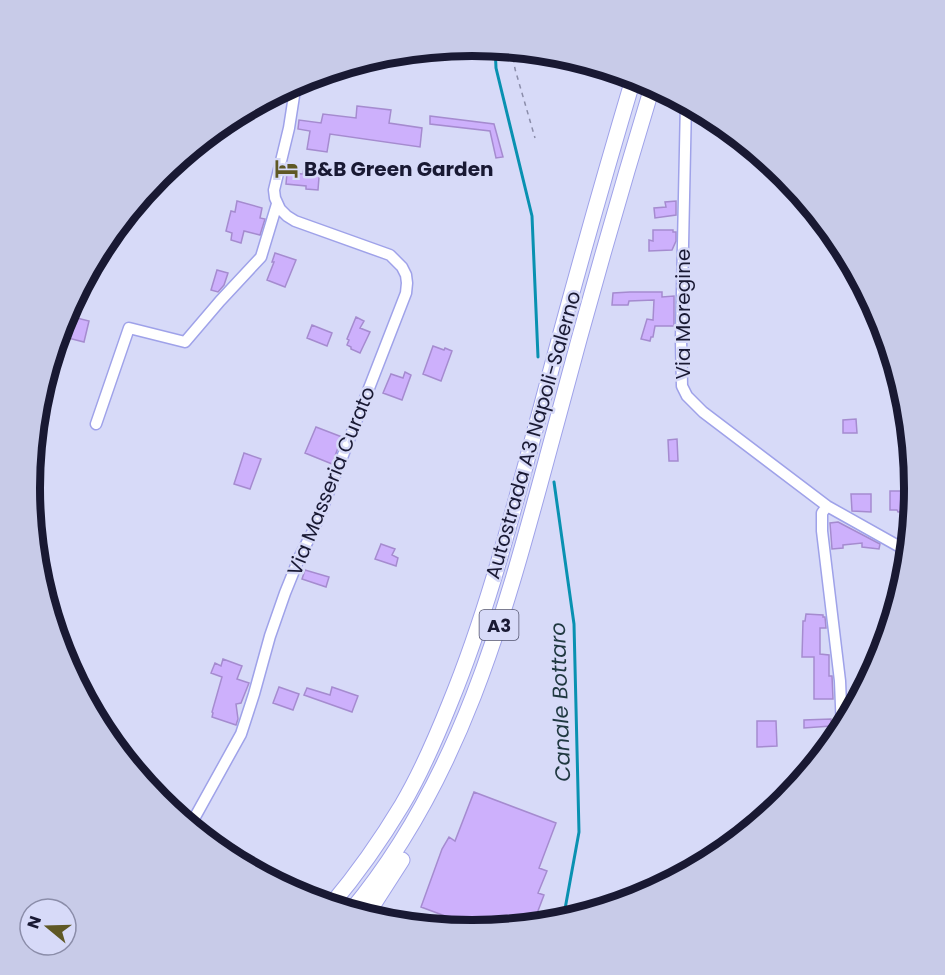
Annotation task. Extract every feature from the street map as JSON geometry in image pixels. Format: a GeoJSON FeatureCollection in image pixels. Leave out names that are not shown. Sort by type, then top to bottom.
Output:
{"type":"FeatureCollection","features":[{"type":"Feature","properties":{"kind":"highway","name":"Autostrada A3 Napoli-Salerno"},"geometry":{"type":"LineString","coordinates":[[337,898],[362,866],[403,804],[431,749],[462,674],[480,623],[512,515],[631,86]]}},
{"type":"Feature","properties":{"kind":"highway","name":"Autostrada A3 Napoli-Salerno"},"geometry":{"type":"LineString","coordinates":[[357,904],[390,861],[422,808],[449,756],[480,679],[509,597],[598,269],[650,94]]}},
{"type":"Feature","properties":{"kind":"highway"},"geometry":{"type":"LineString","coordinates":[[372,907],[413,842],[432,804],[449,756]]}},
{"type":"Feature","properties":{"kind":"street"},"geometry":{"type":"LineString","coordinates":[[96,423],[129,328],[185,342],[261,257],[277,204],[274,189],[289,128],[294,94]]}},
{"type":"Feature","properties":{"kind":"street","name":"Via Moregine"},"geometry":{"type":"LineString","coordinates":[[686,112],[682,386],[687,396],[703,412],[827,506],[900,547]]}},
{"type":"Feature","properties":{"kind":"street","name":"Via Masseria Curato"},"geometry":{"type":"LineString","coordinates":[[195,817],[241,734],[282,601],[328,494],[406,293],[406,275],[402,267],[390,255],[295,221],[287,216],[277,204]]}},
{"type":"Feature","properties":{"kind":"street"},"geometry":{"type":"LineString","coordinates":[[827,506],[822,513],[822,531],[840,681],[841,713]]}},
{"type":"Feature","properties":{"kind":"path"},"geometry":{"type":"LineString","coordinates":[[513,57],[535,138]]}},
{"type":"Feature","properties":{"kind":"building"},"geometry":{"type":"Polygon","coordinates":[[[357,106],[391,110],[389,123],[422,128],[420,147],[330,134],[327,152],[307,149],[310,131],[298,129],[299,120],[321,123],[323,114],[356,118],[357,106]]]}},
{"type":"Feature","properties":{"kind":"building"},"geometry":{"type":"Polygon","coordinates":[[[430,116],[494,124],[503,157],[496,158],[490,131],[430,124],[430,116]]]}},
{"type":"Feature","properties":{"kind":"building"},"geometry":{"type":"Polygon","coordinates":[[[304,167],[323,169],[322,177],[319,177],[318,190],[286,184],[287,173],[303,174],[304,167]]]}},
{"type":"Feature","properties":{"kind":"building"},"geometry":{"type":"Polygon","coordinates":[[[237,201],[262,208],[260,218],[265,219],[260,235],[244,231],[241,243],[231,240],[232,233],[226,231],[231,211],[235,212],[237,201]]]}},
{"type":"Feature","properties":{"kind":"building"},"geometry":{"type":"Polygon","coordinates":[[[676,201],[676,215],[655,218],[654,208],[666,207],[665,202],[676,201]]]}},
{"type":"Feature","properties":{"kind":"building"},"geometry":{"type":"Polygon","coordinates":[[[653,230],[676,232],[676,241],[672,250],[649,251],[649,240],[653,241],[653,230]]]}},
{"type":"Feature","properties":{"kind":"building"},"geometry":{"type":"Polygon","coordinates":[[[275,253],[296,260],[285,287],[267,280],[275,253]]]}},
{"type":"Feature","properties":{"kind":"building"},"geometry":{"type":"Polygon","coordinates":[[[217,270],[228,273],[224,285],[218,292],[211,290],[217,270]]]}},
{"type":"Feature","properties":{"kind":"building"},"geometry":{"type":"Polygon","coordinates":[[[662,292],[662,297],[674,296],[674,326],[655,326],[650,341],[641,339],[647,319],[653,320],[654,300],[629,301],[628,305],[612,305],[613,293],[662,292]]]}},
{"type":"Feature","properties":{"kind":"building"},"geometry":{"type":"Polygon","coordinates":[[[356,317],[364,321],[360,328],[370,332],[360,353],[347,345],[349,340],[347,339],[356,317]]]}},
{"type":"Feature","properties":{"kind":"building"},"geometry":{"type":"Polygon","coordinates":[[[75,318],[89,321],[84,342],[68,338],[75,318]]]}},
{"type":"Feature","properties":{"kind":"building"},"geometry":{"type":"Polygon","coordinates":[[[312,325],[332,333],[327,346],[307,338],[312,325]]]}},
{"type":"Feature","properties":{"kind":"building"},"geometry":{"type":"Polygon","coordinates":[[[433,346],[452,351],[441,381],[423,374],[433,346]]]}},
{"type":"Feature","properties":{"kind":"building"},"geometry":{"type":"Polygon","coordinates":[[[405,372],[411,375],[402,400],[383,393],[391,374],[403,378],[405,372]]]}},
{"type":"Feature","properties":{"kind":"building"},"geometry":{"type":"Polygon","coordinates":[[[856,419],[857,433],[843,433],[843,420],[856,419]]]}},
{"type":"Feature","properties":{"kind":"building"},"geometry":{"type":"Polygon","coordinates":[[[316,427],[342,437],[332,464],[305,453],[316,427]]]}},
{"type":"Feature","properties":{"kind":"building"},"geometry":{"type":"Polygon","coordinates":[[[677,439],[678,461],[669,461],[668,440],[677,439]]]}},
{"type":"Feature","properties":{"kind":"building"},"geometry":{"type":"Polygon","coordinates":[[[244,453],[261,459],[250,489],[234,484],[244,453]]]}},
{"type":"Feature","properties":{"kind":"building"},"geometry":{"type":"Polygon","coordinates":[[[890,491],[904,491],[904,512],[890,510],[890,491]]]}},
{"type":"Feature","properties":{"kind":"building"},"geometry":{"type":"Polygon","coordinates":[[[851,494],[871,494],[871,512],[852,511],[851,494]]]}},
{"type":"Feature","properties":{"kind":"building"},"geometry":{"type":"Polygon","coordinates":[[[838,522],[880,544],[879,549],[862,547],[862,543],[832,549],[830,523],[838,522]]]}},
{"type":"Feature","properties":{"kind":"building"},"geometry":{"type":"Polygon","coordinates":[[[381,544],[395,549],[392,555],[398,558],[396,566],[375,559],[381,544]]]}},
{"type":"Feature","properties":{"kind":"building"},"geometry":{"type":"Polygon","coordinates":[[[305,570],[329,577],[326,587],[302,579],[305,570]]]}},
{"type":"Feature","properties":{"kind":"building"},"geometry":{"type":"Polygon","coordinates":[[[806,614],[825,617],[826,628],[820,628],[820,654],[829,655],[829,676],[832,676],[833,699],[814,699],[814,657],[802,657],[803,621],[805,621],[806,614]]]}},
{"type":"Feature","properties":{"kind":"building"},"geometry":{"type":"Polygon","coordinates":[[[223,659],[242,666],[237,679],[249,683],[241,703],[236,704],[238,719],[236,725],[212,717],[222,677],[211,673],[215,663],[221,666],[223,659]]]}},
{"type":"Feature","properties":{"kind":"building"},"geometry":{"type":"Polygon","coordinates":[[[279,687],[299,694],[293,710],[273,703],[279,687]]]}},
{"type":"Feature","properties":{"kind":"building"},"geometry":{"type":"Polygon","coordinates":[[[332,687],[358,696],[352,712],[304,695],[307,688],[330,695],[332,687]]]}},
{"type":"Feature","properties":{"kind":"building"},"geometry":{"type":"Polygon","coordinates":[[[831,719],[831,726],[804,728],[804,720],[831,719]]]}},
{"type":"Feature","properties":{"kind":"building"},"geometry":{"type":"Polygon","coordinates":[[[757,721],[776,721],[777,746],[757,747],[757,721]]]}},
{"type":"Feature","properties":{"kind":"building"},"geometry":{"type":"Polygon","coordinates":[[[474,792],[556,823],[539,868],[547,871],[538,893],[544,895],[537,915],[501,919],[454,919],[421,907],[442,849],[449,837],[455,841],[474,792]]]}},
{"type":"Feature","properties":{"kind":"waterway","name":"Canale Bottaro"},"geometry":{"type":"LineString","coordinates":[[495,56],[496,68],[532,216],[538,357]]}},
{"type":"Feature","properties":{"kind":"waterway","name":"Canale Bottaro"},"geometry":{"type":"LineString","coordinates":[[554,482],[574,624],[579,832],[565,909]]}},
{"type":"Feature","properties":{"kind":"place","name":"B&B Green Garden"},"geometry":{"type":"Point","coordinates":[286,169]}}]}
